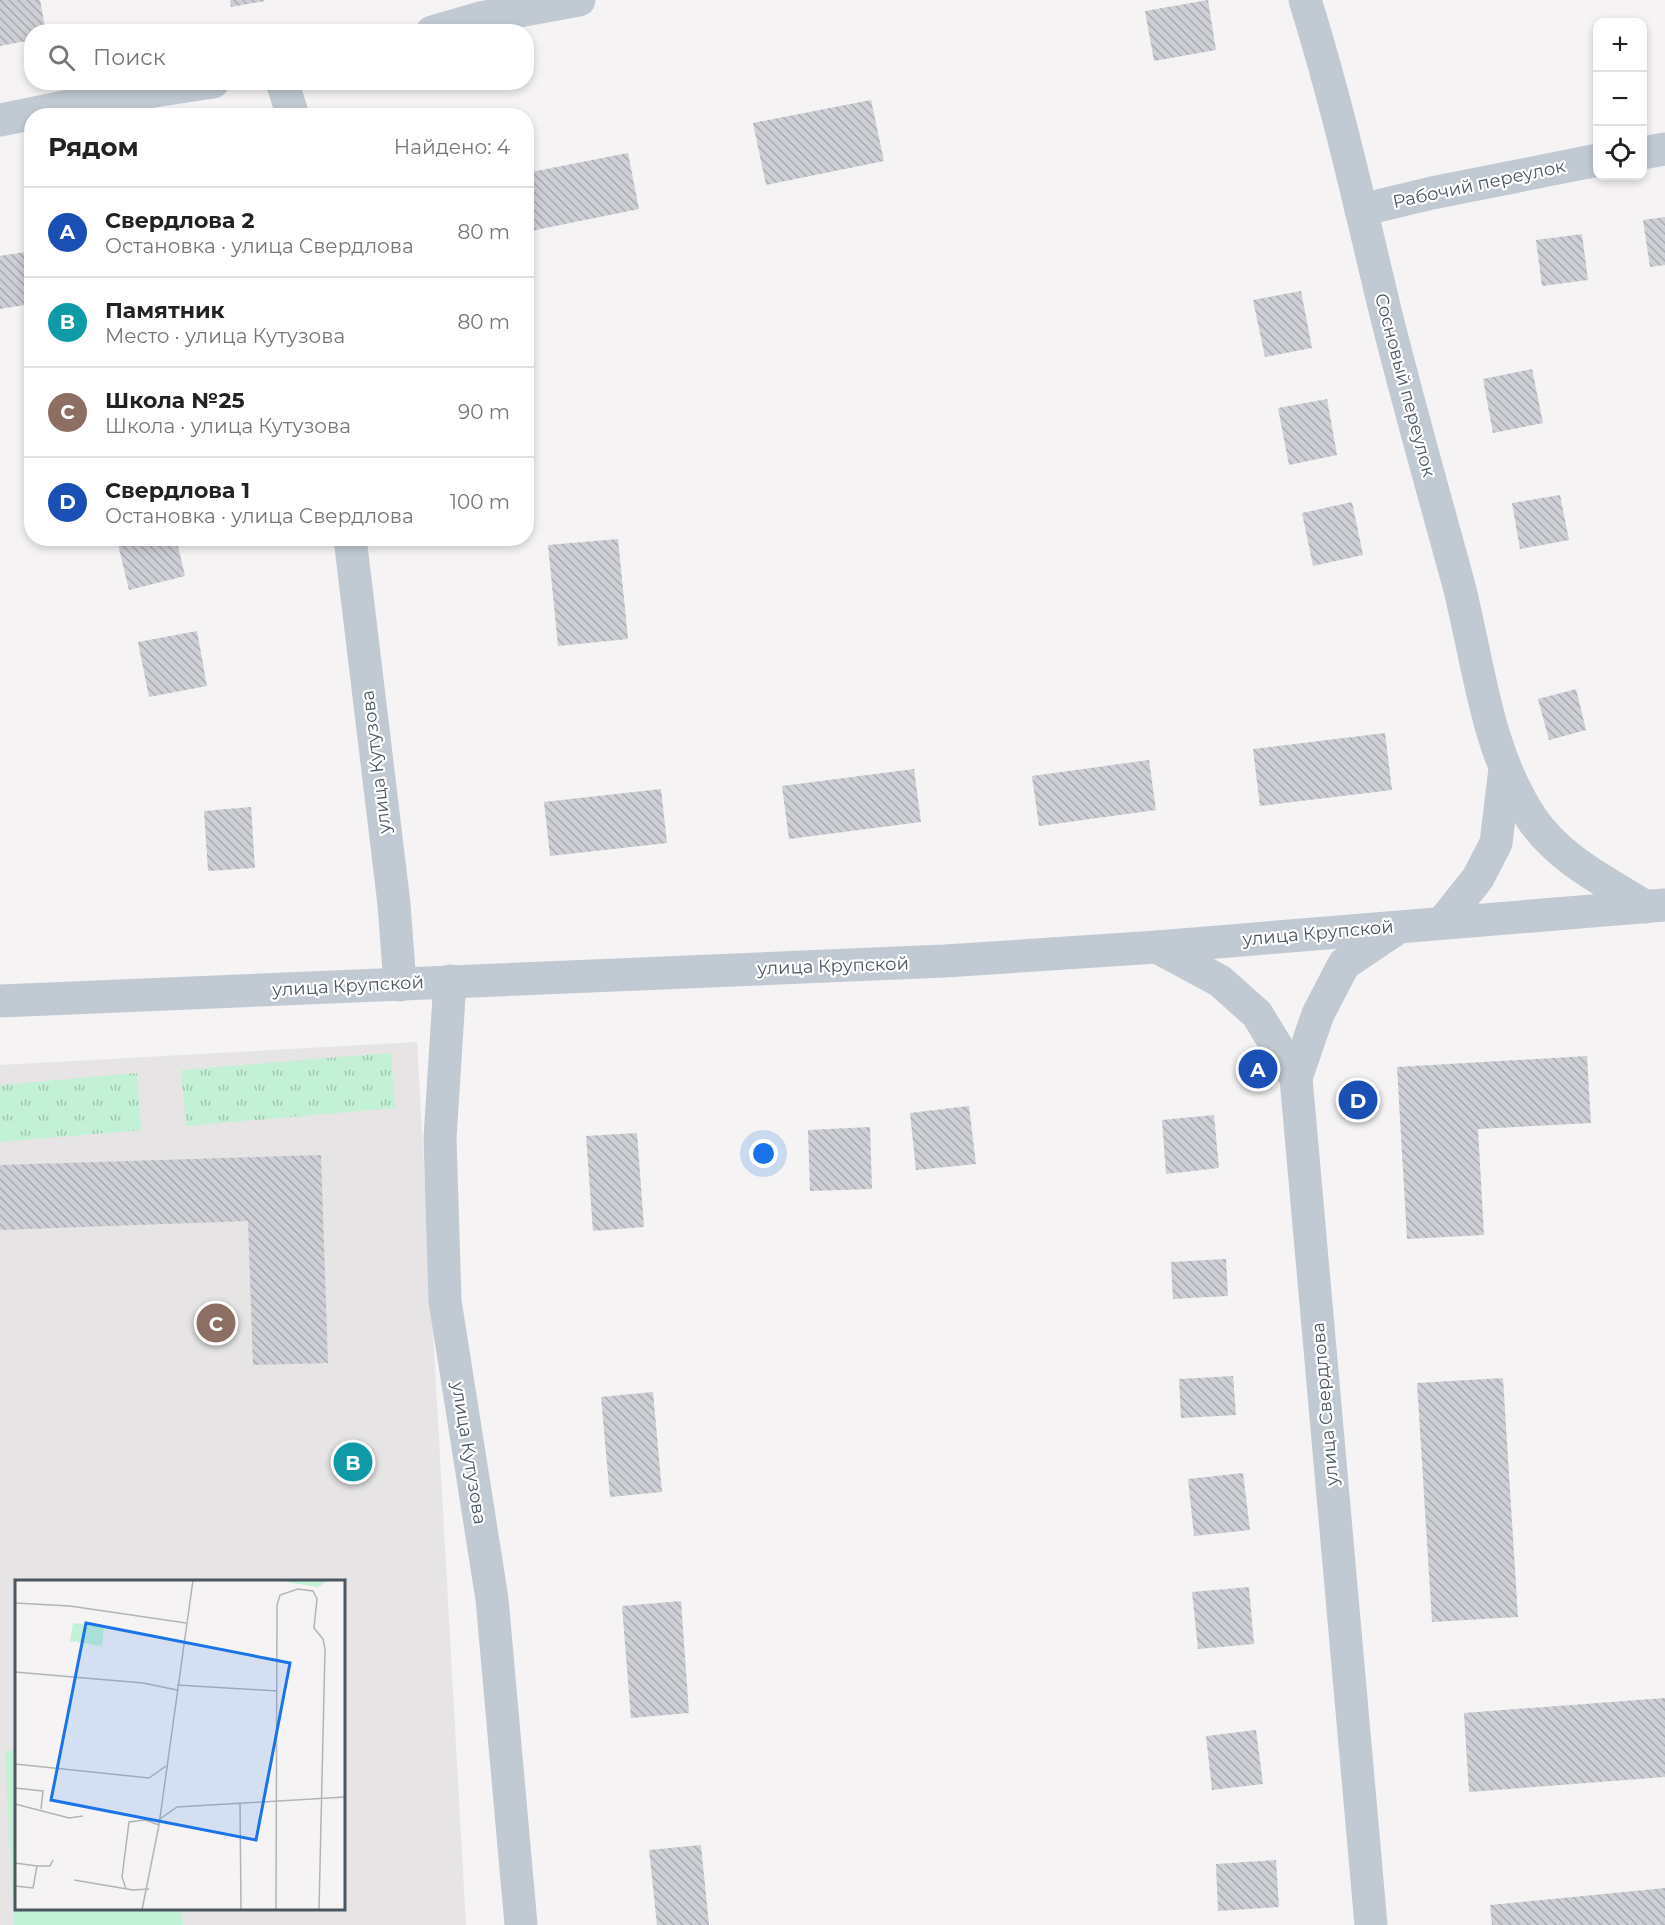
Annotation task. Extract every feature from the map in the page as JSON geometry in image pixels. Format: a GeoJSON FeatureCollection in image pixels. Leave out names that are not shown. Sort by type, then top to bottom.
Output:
{"type":"FeatureCollection","features":[{"type":"Feature","properties":{"kind":"street"},"geometry":{"type":"LineString","coordinates":[[459,24],[480,18],[579,0]]}},
{"type":"Feature","properties":{"kind":"street","name":"Сосновый переулок"},"geometry":{"type":"LineString","coordinates":[[1305,0],[1322,57],[1472,637],[1486,709],[1504,769],[1533,820],[1568,859],[1656,906]]}},
{"type":"Feature","properties":{"kind":"street"},"geometry":{"type":"LineString","coordinates":[[59,108],[161,90]]}},
{"type":"Feature","properties":{"kind":"street"},"geometry":{"type":"LineString","coordinates":[[285,90],[290,108]]}},
{"type":"Feature","properties":{"kind":"street"},"geometry":{"type":"LineString","coordinates":[[0,120],[24,115]]}},
{"type":"Feature","properties":{"kind":"street"},"geometry":{"type":"LineString","coordinates":[[1647,152],[1665,149]]}},
{"type":"Feature","properties":{"kind":"street","name":"Рабочий переулок"},"geometry":{"type":"LineString","coordinates":[[1361,210],[1432,193],[1593,161]]}},
{"type":"Feature","properties":{"kind":"street","name":"улица Кутузова"},"geometry":{"type":"LineString","coordinates":[[351,546],[394,904],[400,985]]}},
{"type":"Feature","properties":{"kind":"street","name":"Сосновый переулок"},"geometry":{"type":"LineString","coordinates":[[1443,922],[1478,878],[1496,843],[1504,769]]}},
{"type":"Feature","properties":{"kind":"street","name":"улица Крупской"},"geometry":{"type":"LineString","coordinates":[[0,1001],[945,961],[1157,947],[1656,906]]}},
{"type":"Feature","properties":{"kind":"street"},"geometry":{"type":"LineString","coordinates":[[1296,1078],[1318,1014],[1344,964],[1398,927]]}},
{"type":"Feature","properties":{"kind":"street","name":"улица Свердлова"},"geometry":{"type":"LineString","coordinates":[[1157,947],[1221,981],[1257,1014],[1296,1078],[1371,1925]]}},
{"type":"Feature","properties":{"kind":"street","name":"улица Кутузова"},"geometry":{"type":"LineString","coordinates":[[450,981],[440,1138],[445,1301],[492,1599],[520,1925]]}},
{"type":"Feature","properties":{"kind":"shaded area"},"geometry":{"type":"Polygon","coordinates":[[[417,1042],[466,1925],[0,1925],[0,1065],[417,1042]]]}},
{"type":"Feature","properties":{"kind":"green space"},"geometry":{"type":"Polygon","coordinates":[[[391,1053],[395,1108],[186,1126],[181,1070],[391,1053]]]}},
{"type":"Feature","properties":{"kind":"green space"},"geometry":{"type":"Polygon","coordinates":[[[137,1073],[141,1130],[0,1142],[0,1085],[137,1073]]]}},
{"type":"Feature","properties":{"kind":"green space"},"geometry":{"type":"Polygon","coordinates":[[[15,1750],[15,1910],[182,1910],[183,1925],[14,1925],[5,1751],[15,1750]]]}},
{"type":"Feature","properties":{"kind":"building"},"geometry":{"type":"Polygon","coordinates":[[[0,0],[40,0],[44,24],[24,24],[24,42],[0,46],[0,0]]]}},
{"type":"Feature","properties":{"kind":"building"},"geometry":{"type":"Polygon","coordinates":[[[230,0],[264,0],[265,1],[231,7],[230,0]]]}},
{"type":"Feature","properties":{"kind":"building"},"geometry":{"type":"Polygon","coordinates":[[[1208,0],[1216,50],[1154,61],[1145,11],[1208,0]]]}},
{"type":"Feature","properties":{"kind":"building"},"geometry":{"type":"Polygon","coordinates":[[[871,100],[884,161],[766,185],[753,123],[871,100]]]}},
{"type":"Feature","properties":{"kind":"building"},"geometry":{"type":"Polygon","coordinates":[[[628,153],[639,209],[534,230],[534,171],[628,153]]]}},
{"type":"Feature","properties":{"kind":"building"},"geometry":{"type":"Polygon","coordinates":[[[1665,217],[1665,265],[1650,267],[1643,220],[1665,217]]]}},
{"type":"Feature","properties":{"kind":"building"},"geometry":{"type":"Polygon","coordinates":[[[1582,234],[1588,280],[1542,286],[1536,240],[1582,234]]]}},
{"type":"Feature","properties":{"kind":"building"},"geometry":{"type":"Polygon","coordinates":[[[24,252],[24,305],[0,309],[0,256],[24,252]]]}},
{"type":"Feature","properties":{"kind":"building"},"geometry":{"type":"Polygon","coordinates":[[[1301,291],[1312,348],[1265,357],[1253,300],[1301,291]]]}},
{"type":"Feature","properties":{"kind":"building"},"geometry":{"type":"Polygon","coordinates":[[[1532,369],[1543,423],[1493,433],[1483,379],[1532,369]]]}},
{"type":"Feature","properties":{"kind":"building"},"geometry":{"type":"Polygon","coordinates":[[[1327,399],[1337,455],[1289,465],[1278,408],[1327,399]]]}},
{"type":"Feature","properties":{"kind":"building"},"geometry":{"type":"Polygon","coordinates":[[[1560,495],[1569,540],[1520,549],[1512,503],[1560,495]]]}},
{"type":"Feature","properties":{"kind":"building"},"geometry":{"type":"Polygon","coordinates":[[[1352,502],[1363,555],[1313,566],[1302,513],[1352,502]]]}},
{"type":"Feature","properties":{"kind":"building"},"geometry":{"type":"Polygon","coordinates":[[[618,539],[628,639],[558,646],[548,545],[618,539]]]}},
{"type":"Feature","properties":{"kind":"building"},"geometry":{"type":"Polygon","coordinates":[[[118,546],[178,546],[185,576],[129,590],[118,546]]]}},
{"type":"Feature","properties":{"kind":"building"},"geometry":{"type":"Polygon","coordinates":[[[197,631],[207,686],[149,697],[138,642],[197,631]]]}},
{"type":"Feature","properties":{"kind":"building"},"geometry":{"type":"Polygon","coordinates":[[[1576,689],[1586,730],[1549,740],[1538,699],[1576,689]]]}},
{"type":"Feature","properties":{"kind":"building"},"geometry":{"type":"Polygon","coordinates":[[[1385,733],[1392,790],[1260,806],[1253,749],[1385,733]]]}},
{"type":"Feature","properties":{"kind":"building"},"geometry":{"type":"Polygon","coordinates":[[[1149,760],[1156,810],[1039,826],[1032,776],[1149,760]]]}},
{"type":"Feature","properties":{"kind":"building"},"geometry":{"type":"Polygon","coordinates":[[[914,769],[921,822],[789,839],[782,786],[914,769]]]}},
{"type":"Feature","properties":{"kind":"building"},"geometry":{"type":"Polygon","coordinates":[[[661,789],[667,843],[550,856],[544,802],[661,789]]]}},
{"type":"Feature","properties":{"kind":"building"},"geometry":{"type":"Polygon","coordinates":[[[251,807],[255,868],[208,871],[204,811],[251,807]]]}},
{"type":"Feature","properties":{"kind":"building"},"geometry":{"type":"Polygon","coordinates":[[[1587,1056],[1591,1123],[1478,1129],[1484,1235],[1407,1239],[1397,1067],[1587,1056]]]}},
{"type":"Feature","properties":{"kind":"building"},"geometry":{"type":"Polygon","coordinates":[[[969,1106],[976,1164],[916,1170],[910,1113],[969,1106]]]}},
{"type":"Feature","properties":{"kind":"building"},"geometry":{"type":"Polygon","coordinates":[[[1214,1115],[1219,1168],[1166,1174],[1162,1120],[1214,1115]]]}},
{"type":"Feature","properties":{"kind":"building"},"geometry":{"type":"Polygon","coordinates":[[[870,1127],[872,1189],[810,1191],[808,1130],[870,1127]]]}},
{"type":"Feature","properties":{"kind":"building"},"geometry":{"type":"Polygon","coordinates":[[[637,1133],[644,1227],[593,1231],[586,1136],[637,1133]]]}},
{"type":"Feature","properties":{"kind":"building"},"geometry":{"type":"Polygon","coordinates":[[[321,1155],[328,1363],[253,1365],[248,1221],[0,1230],[0,1165],[321,1155]]]}},
{"type":"Feature","properties":{"kind":"building"},"geometry":{"type":"Polygon","coordinates":[[[1226,1259],[1228,1296],[1173,1299],[1171,1262],[1226,1259]]]}},
{"type":"Feature","properties":{"kind":"building"},"geometry":{"type":"Polygon","coordinates":[[[1233,1376],[1236,1415],[1181,1418],[1179,1379],[1233,1376]]]}},
{"type":"Feature","properties":{"kind":"building"},"geometry":{"type":"Polygon","coordinates":[[[1503,1378],[1518,1617],[1432,1622],[1417,1383],[1503,1378]]]}},
{"type":"Feature","properties":{"kind":"building"},"geometry":{"type":"Polygon","coordinates":[[[653,1392],[662,1492],[610,1497],[601,1397],[653,1392]]]}},
{"type":"Feature","properties":{"kind":"building"},"geometry":{"type":"Polygon","coordinates":[[[1243,1473],[1250,1530],[1194,1536],[1188,1479],[1243,1473]]]}},
{"type":"Feature","properties":{"kind":"building"},"geometry":{"type":"Polygon","coordinates":[[[1249,1587],[1254,1644],[1198,1649],[1192,1592],[1249,1587]]]}},
{"type":"Feature","properties":{"kind":"building"},"geometry":{"type":"Polygon","coordinates":[[[681,1601],[689,1713],[631,1718],[622,1606],[681,1601]]]}},
{"type":"Feature","properties":{"kind":"building"},"geometry":{"type":"Polygon","coordinates":[[[1665,1698],[1665,1777],[1469,1792],[1464,1713],[1665,1698]]]}},
{"type":"Feature","properties":{"kind":"building"},"geometry":{"type":"Polygon","coordinates":[[[1256,1730],[1263,1784],[1212,1790],[1206,1736],[1256,1730]]]}},
{"type":"Feature","properties":{"kind":"building"},"geometry":{"type":"Polygon","coordinates":[[[701,1845],[709,1925],[657,1925],[649,1850],[701,1845]]]}},
{"type":"Feature","properties":{"kind":"building"},"geometry":{"type":"Polygon","coordinates":[[[1276,1860],[1279,1907],[1218,1911],[1216,1864],[1276,1860]]]}},
{"type":"Feature","properties":{"kind":"building"},"geometry":{"type":"Polygon","coordinates":[[[1665,1888],[1665,1925],[1492,1925],[1490,1905],[1665,1888]]]}},
{"type":"Feature","properties":{"kind":"place","name":"Свердлова 2"},"geometry":{"type":"Point","coordinates":[1258,1069]}},
{"type":"Feature","properties":{"kind":"place","name":"Свердлова 1"},"geometry":{"type":"Point","coordinates":[1358,1100]}},
{"type":"Feature","properties":{"kind":"place","name":"Школа №25"},"geometry":{"type":"Point","coordinates":[216,1323]}},
{"type":"Feature","properties":{"kind":"place","name":"Памятник"},"geometry":{"type":"Point","coordinates":[353,1462]}}]}
